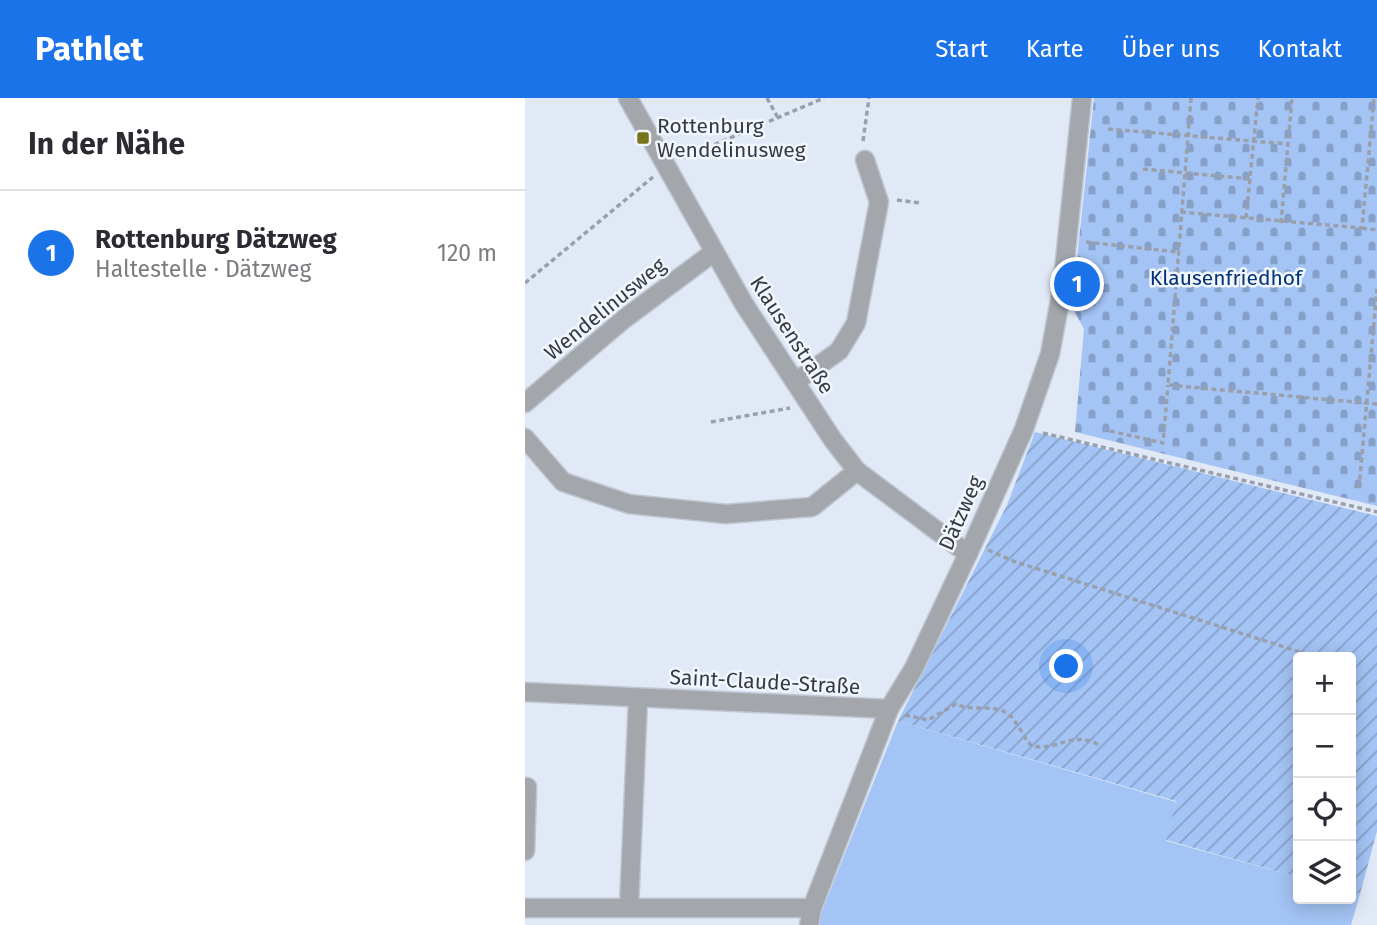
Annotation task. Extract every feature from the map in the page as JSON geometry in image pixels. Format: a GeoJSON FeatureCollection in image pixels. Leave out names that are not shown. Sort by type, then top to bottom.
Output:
{"type":"FeatureCollection","features":[{"type":"Feature","properties":{"kind":"street","name":"Klausenstraße"},"geometry":{"type":"LineString","coordinates":[[628,98],[744,304],[857,471],[970,548]]}},
{"type":"Feature","properties":{"kind":"street","name":"Dätzweg"},"geometry":{"type":"LineString","coordinates":[[811,917],[889,709],[914,668],[1024,429],[1050,354],[1068,240],[1082,98]]}},
{"type":"Feature","properties":{"kind":"street"},"geometry":{"type":"LineString","coordinates":[[795,382],[839,351],[856,323],[879,202],[865,160]]}},
{"type":"Feature","properties":{"kind":"street","name":"Wendelinusweg"},"geometry":{"type":"LineString","coordinates":[[525,403],[624,319],[714,252]]}},
{"type":"Feature","properties":{"kind":"street"},"geometry":{"type":"LineString","coordinates":[[525,438],[563,482],[629,504],[726,514],[813,507],[857,471]]}},
{"type":"Feature","properties":{"kind":"street","name":"Saint-Claude-Straße"},"geometry":{"type":"LineString","coordinates":[[525,692],[889,709]]}},
{"type":"Feature","properties":{"kind":"street"},"geometry":{"type":"LineString","coordinates":[[629,907],[638,698]]}},
{"type":"Feature","properties":{"kind":"street"},"geometry":{"type":"LineString","coordinates":[[525,851],[527,787]]}},
{"type":"Feature","properties":{"kind":"street"},"geometry":{"type":"LineString","coordinates":[[525,908],[629,907],[811,917]]}},
{"type":"Feature","properties":{"kind":"path"},"geometry":{"type":"LineString","coordinates":[[767,98],[778,118]]}},
{"type":"Feature","properties":{"kind":"path"},"geometry":{"type":"LineString","coordinates":[[865,160],[863,137],[869,98]]}},
{"type":"Feature","properties":{"kind":"path"},"geometry":{"type":"LineString","coordinates":[[1109,431],[1163,443],[1191,98]]}},
{"type":"Feature","properties":{"kind":"path"},"geometry":{"type":"LineString","coordinates":[[1246,219],[1258,98]]}},
{"type":"Feature","properties":{"kind":"path"},"geometry":{"type":"LineString","coordinates":[[1281,223],[1292,98]]}},
{"type":"Feature","properties":{"kind":"path"},"geometry":{"type":"LineString","coordinates":[[1362,228],[1374,98]]}},
{"type":"Feature","properties":{"kind":"path"},"geometry":{"type":"LineString","coordinates":[[1108,129],[1288,144]]}},
{"type":"Feature","properties":{"kind":"path"},"geometry":{"type":"LineString","coordinates":[[1143,170],[1251,179]]}},
{"type":"Feature","properties":{"kind":"path"},"geometry":{"type":"LineString","coordinates":[[1180,212],[1377,230]]}},
{"type":"Feature","properties":{"kind":"path"},"geometry":{"type":"LineString","coordinates":[[1068,240],[1178,252]]}},
{"type":"Feature","properties":{"kind":"path"},"geometry":{"type":"LineString","coordinates":[[1359,488],[1377,289]]}},
{"type":"Feature","properties":{"kind":"path"},"geometry":{"type":"LineString","coordinates":[[1168,385],[1377,404]]}},
{"type":"Feature","properties":{"kind":"path"},"geometry":{"type":"LineString","coordinates":[[711,422],[810,404]]}},
{"type":"Feature","properties":{"kind":"path"},"geometry":{"type":"LineString","coordinates":[[1024,429],[1377,512]]}},
{"type":"Feature","properties":{"kind":"path"},"geometry":{"type":"LineString","coordinates":[[970,548],[1300,652]]}},
{"type":"Feature","properties":{"kind":"path"},"geometry":{"type":"LineString","coordinates":[[889,709],[928,720],[956,705],[976,710],[991,709],[1006,712],[1032,746],[1045,748],[1072,738],[1085,738],[1098,745]]}},
{"type":"Feature","properties":{"kind":"green space","name":"Klausenfriedhof"},"geometry":{"type":"Polygon","coordinates":[[[1094,98],[1377,98],[1377,506],[1075,432],[1084,329],[1072,307],[1094,98]]]}},
{"type":"Feature","properties":{"kind":"green space"},"geometry":{"type":"Polygon","coordinates":[[[1035,432],[1377,516],[1377,831],[1360,894],[1356,893],[1356,652],[1293,652],[1293,876],[1166,840],[1176,801],[898,721],[1007,505],[1035,432]]]}},
{"type":"Feature","properties":{"kind":"green space"},"geometry":{"type":"Polygon","coordinates":[[[898,721],[1176,802],[1166,841],[1293,876],[1293,904],[1356,904],[1356,893],[1360,894],[1351,925],[819,925],[822,911],[898,721]]]}},
{"type":"Feature","properties":{"kind":"place","name":"Rottenburg Wendelinusweg"},"geometry":{"type":"Point","coordinates":[643,138]}},
{"type":"Feature","properties":{"kind":"place","name":"Rottenburg Dätzweg"},"geometry":{"type":"Point","coordinates":[1077,284]}}]}
